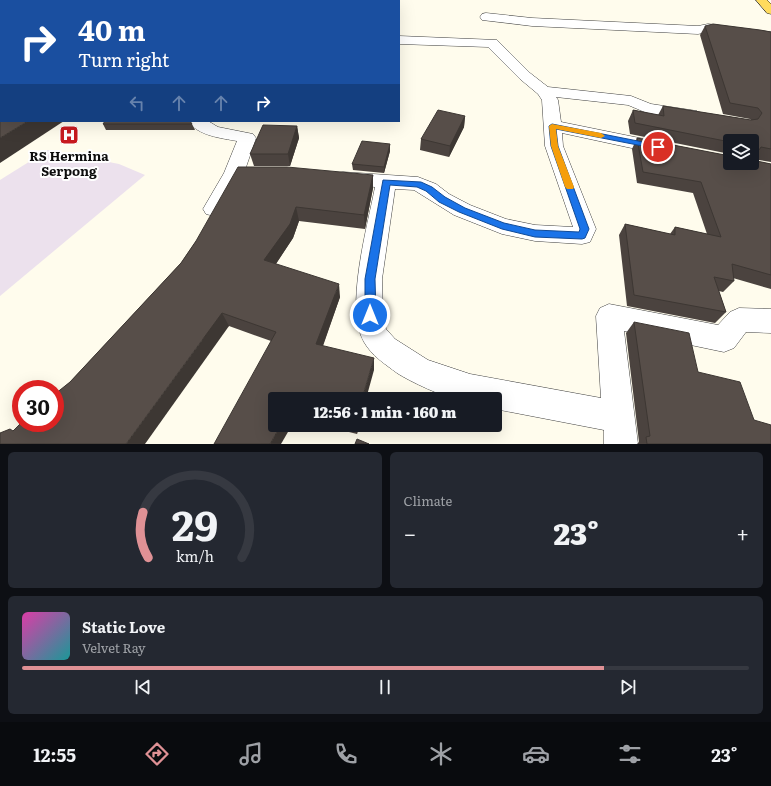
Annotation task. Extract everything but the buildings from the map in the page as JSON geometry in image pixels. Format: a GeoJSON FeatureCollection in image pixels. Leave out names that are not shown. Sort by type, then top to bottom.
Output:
{"type":"FeatureCollection","features":[{"type":"Feature","properties":{"kind":"main road"},"geometry":{"type":"LineString","coordinates":[[759,0],[771,11]]}},
{"type":"Feature","properties":{"kind":"street"},"geometry":{"type":"LineString","coordinates":[[486,17],[532,22],[698,30],[708,28],[771,36]]}},
{"type":"Feature","properties":{"kind":"street"},"geometry":{"type":"LineString","coordinates":[[327,176],[418,184],[429,189],[442,200],[462,210],[502,226],[535,233],[582,236],[585,229],[554,146],[550,100],[544,91],[492,43],[400,40]]}},
{"type":"Feature","properties":{"kind":"street"},"geometry":{"type":"LineString","coordinates":[[544,91],[631,101],[646,108],[706,118]]}},
{"type":"Feature","properties":{"kind":"street"},"geometry":{"type":"LineString","coordinates":[[198,122],[214,131],[247,138],[242,173],[204,228]]}},
{"type":"Feature","properties":{"kind":"street"},"geometry":{"type":"LineString","coordinates":[[552,126],[675,151]]}},
{"type":"Feature","properties":{"kind":"street"},"geometry":{"type":"LineString","coordinates":[[386,182],[370,279],[370,315],[374,334],[385,348],[420,370],[470,390],[620,431],[609,316],[724,339],[739,320],[771,320]]}},
{"type":"Feature","properties":{"kind":"shaded area"},"geometry":{"type":"Polygon","coordinates":[[[48,150],[119,164],[145,175],[0,296],[0,180],[48,150]]]}},
{"type":"Feature","properties":{"kind":"slow traffic"},"geometry":{"type":"LineString","coordinates":[[570,187],[554,146],[552,126],[601,136]]}},
{"type":"Feature","properties":{"kind":"place","name":"RS Hermina Serpong"},"geometry":{"type":"Point","coordinates":[69,135]}},
{"type":"Feature","properties":{"kind":"route"},"geometry":{"type":"LineString","coordinates":[[370,315],[370,279],[386,182],[418,184],[429,189],[442,200],[462,210],[502,226],[535,233],[582,236],[585,229],[554,146],[552,126],[658,147]]}}]}
